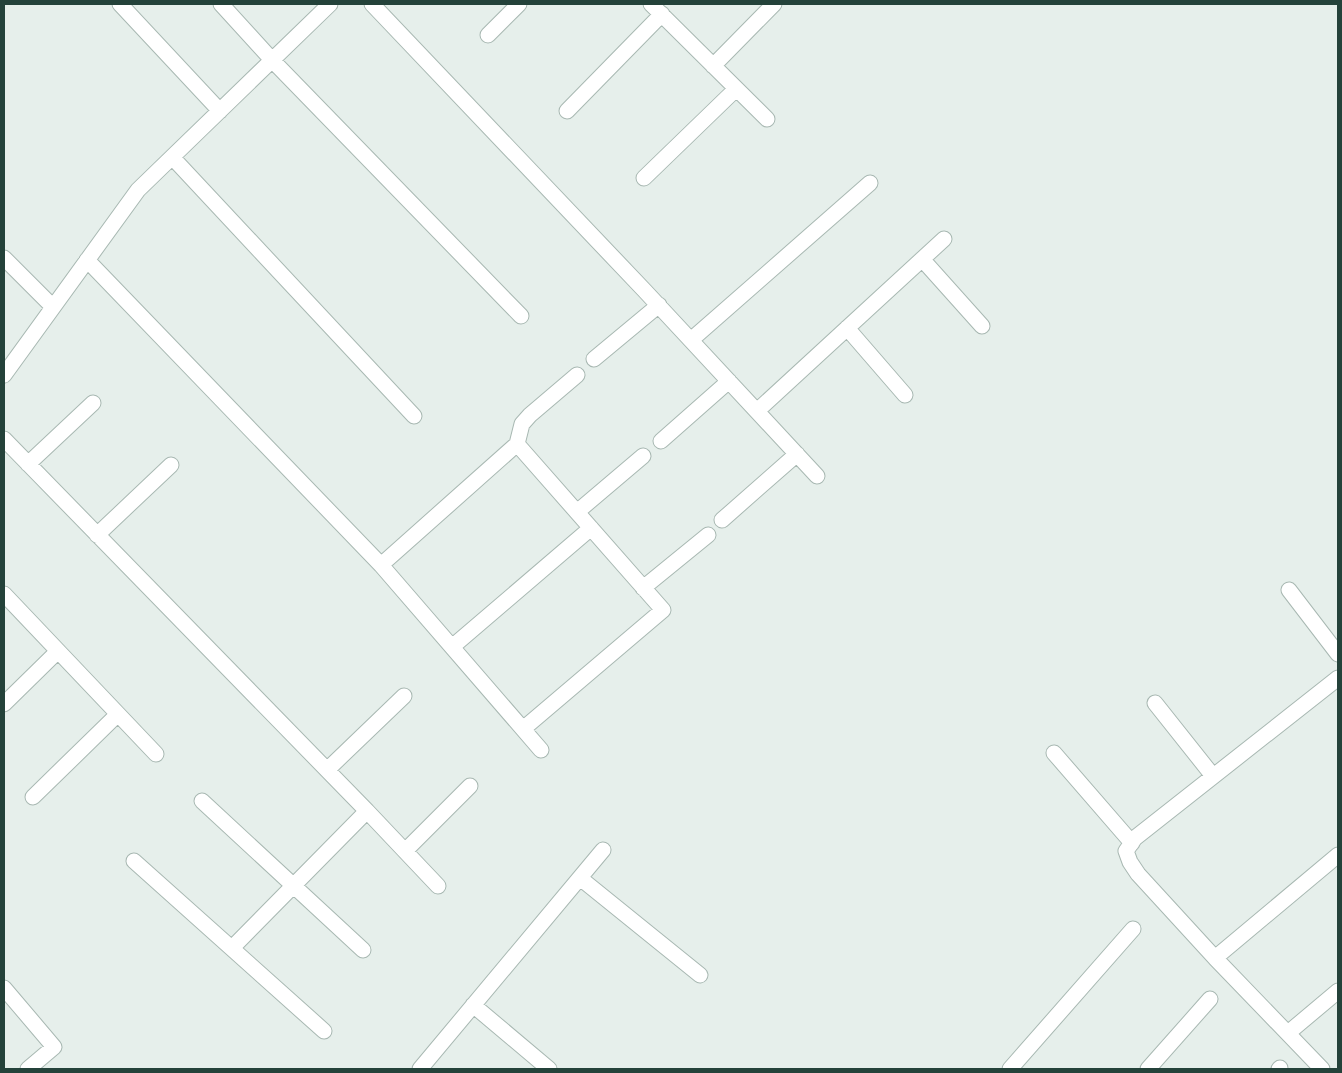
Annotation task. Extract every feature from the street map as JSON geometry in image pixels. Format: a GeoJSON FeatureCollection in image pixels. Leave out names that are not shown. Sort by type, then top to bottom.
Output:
{"type":"FeatureCollection","features":[{"type":"Feature","properties":{"kind":"street"},"geometry":{"type":"LineString","coordinates":[[120,4],[220,111]]}},
{"type":"Feature","properties":{"kind":"street"},"geometry":{"type":"LineString","coordinates":[[221,4],[272,60],[521,316]]}},
{"type":"Feature","properties":{"kind":"street"},"geometry":{"type":"LineString","coordinates":[[4,375],[138,190],[330,4]]}},
{"type":"Feature","properties":{"kind":"street"},"geometry":{"type":"LineString","coordinates":[[372,4],[659,306],[817,476]]}},
{"type":"Feature","properties":{"kind":"street"},"geometry":{"type":"LineString","coordinates":[[488,35],[519,4]]}},
{"type":"Feature","properties":{"kind":"street"},"geometry":{"type":"LineString","coordinates":[[713,66],[774,4]]}},
{"type":"Feature","properties":{"kind":"street"},"geometry":{"type":"LineString","coordinates":[[567,111],[656,9],[767,119]]}},
{"type":"Feature","properties":{"kind":"street"},"geometry":{"type":"LineString","coordinates":[[644,178],[736,89]]}},
{"type":"Feature","properties":{"kind":"street"},"geometry":{"type":"LineString","coordinates":[[172,157],[414,416]]}},
{"type":"Feature","properties":{"kind":"street"},"geometry":{"type":"LineString","coordinates":[[691,340],[870,183]]}},
{"type":"Feature","properties":{"kind":"street"},"geometry":{"type":"LineString","coordinates":[[757,411],[944,239]]}},
{"type":"Feature","properties":{"kind":"street"},"geometry":{"type":"LineString","coordinates":[[4,258],[53,307]]}},
{"type":"Feature","properties":{"kind":"street"},"geometry":{"type":"LineString","coordinates":[[922,259],[982,326]]}},
{"type":"Feature","properties":{"kind":"street"},"geometry":{"type":"LineString","coordinates":[[87,260],[381,565],[541,750]]}},
{"type":"Feature","properties":{"kind":"street"},"geometry":{"type":"LineString","coordinates":[[594,360],[659,306]]}},
{"type":"Feature","properties":{"kind":"street"},"geometry":{"type":"LineString","coordinates":[[847,328],[905,395]]}},
{"type":"Feature","properties":{"kind":"street"},"geometry":{"type":"LineString","coordinates":[[381,565],[517,444],[522,424],[576,375]]}},
{"type":"Feature","properties":{"kind":"street"},"geometry":{"type":"LineString","coordinates":[[661,441],[729,381]]}},
{"type":"Feature","properties":{"kind":"street"},"geometry":{"type":"LineString","coordinates":[[28,464],[94,403]]}},
{"type":"Feature","properties":{"kind":"street"},"geometry":{"type":"LineString","coordinates":[[4,439],[438,886]]}},
{"type":"Feature","properties":{"kind":"street"},"geometry":{"type":"LineString","coordinates":[[517,444],[663,610],[522,728]]}},
{"type":"Feature","properties":{"kind":"street"},"geometry":{"type":"LineString","coordinates":[[722,520],[796,454]]}},
{"type":"Feature","properties":{"kind":"street"},"geometry":{"type":"LineString","coordinates":[[578,512],[643,456]]}},
{"type":"Feature","properties":{"kind":"street"},"geometry":{"type":"LineString","coordinates":[[97,535],[172,465]]}},
{"type":"Feature","properties":{"kind":"street"},"geometry":{"type":"LineString","coordinates":[[452,647],[591,528]]}},
{"type":"Feature","properties":{"kind":"street"},"geometry":{"type":"LineString","coordinates":[[643,588],[708,535]]}},
{"type":"Feature","properties":{"kind":"street"},"geometry":{"type":"LineString","coordinates":[[1289,590],[1338,654]]}},
{"type":"Feature","properties":{"kind":"street"},"geometry":{"type":"LineString","coordinates":[[4,594],[156,754]]}},
{"type":"Feature","properties":{"kind":"street"},"geometry":{"type":"LineString","coordinates":[[4,704],[58,651]]}},
{"type":"Feature","properties":{"kind":"street"},"geometry":{"type":"LineString","coordinates":[[1322,1069],[1215,958],[1138,874],[1130,862],[1126,851],[1135,838],[1338,678]]}},
{"type":"Feature","properties":{"kind":"street"},"geometry":{"type":"LineString","coordinates":[[327,770],[404,696]]}},
{"type":"Feature","properties":{"kind":"street"},"geometry":{"type":"LineString","coordinates":[[1155,703],[1213,776]]}},
{"type":"Feature","properties":{"kind":"street"},"geometry":{"type":"LineString","coordinates":[[33,797],[118,714]]}},
{"type":"Feature","properties":{"kind":"street"},"geometry":{"type":"LineString","coordinates":[[1054,753],[1132,843]]}},
{"type":"Feature","properties":{"kind":"street"},"geometry":{"type":"LineString","coordinates":[[405,851],[470,786]]}},
{"type":"Feature","properties":{"kind":"street"},"geometry":{"type":"LineString","coordinates":[[202,801],[363,950]]}},
{"type":"Feature","properties":{"kind":"street"},"geometry":{"type":"LineString","coordinates":[[232,948],[367,811]]}},
{"type":"Feature","properties":{"kind":"street"},"geometry":{"type":"LineString","coordinates":[[420,1069],[603,850]]}},
{"type":"Feature","properties":{"kind":"street"},"geometry":{"type":"LineString","coordinates":[[1215,958],[1338,855]]}},
{"type":"Feature","properties":{"kind":"street"},"geometry":{"type":"LineString","coordinates":[[134,861],[324,1031]]}},
{"type":"Feature","properties":{"kind":"street"},"geometry":{"type":"LineString","coordinates":[[580,878],[700,975]]}},
{"type":"Feature","properties":{"kind":"street"},"geometry":{"type":"LineString","coordinates":[[1010,1069],[1133,929]]}},
{"type":"Feature","properties":{"kind":"street"},"geometry":{"type":"LineString","coordinates":[[4,988],[54,1047],[28,1069]]}},
{"type":"Feature","properties":{"kind":"street"},"geometry":{"type":"LineString","coordinates":[[1288,1033],[1338,992]]}},
{"type":"Feature","properties":{"kind":"street"},"geometry":{"type":"LineString","coordinates":[[1148,1069],[1210,999]]}},
{"type":"Feature","properties":{"kind":"street"},"geometry":{"type":"LineString","coordinates":[[473,1005],[550,1069]]}}]}
